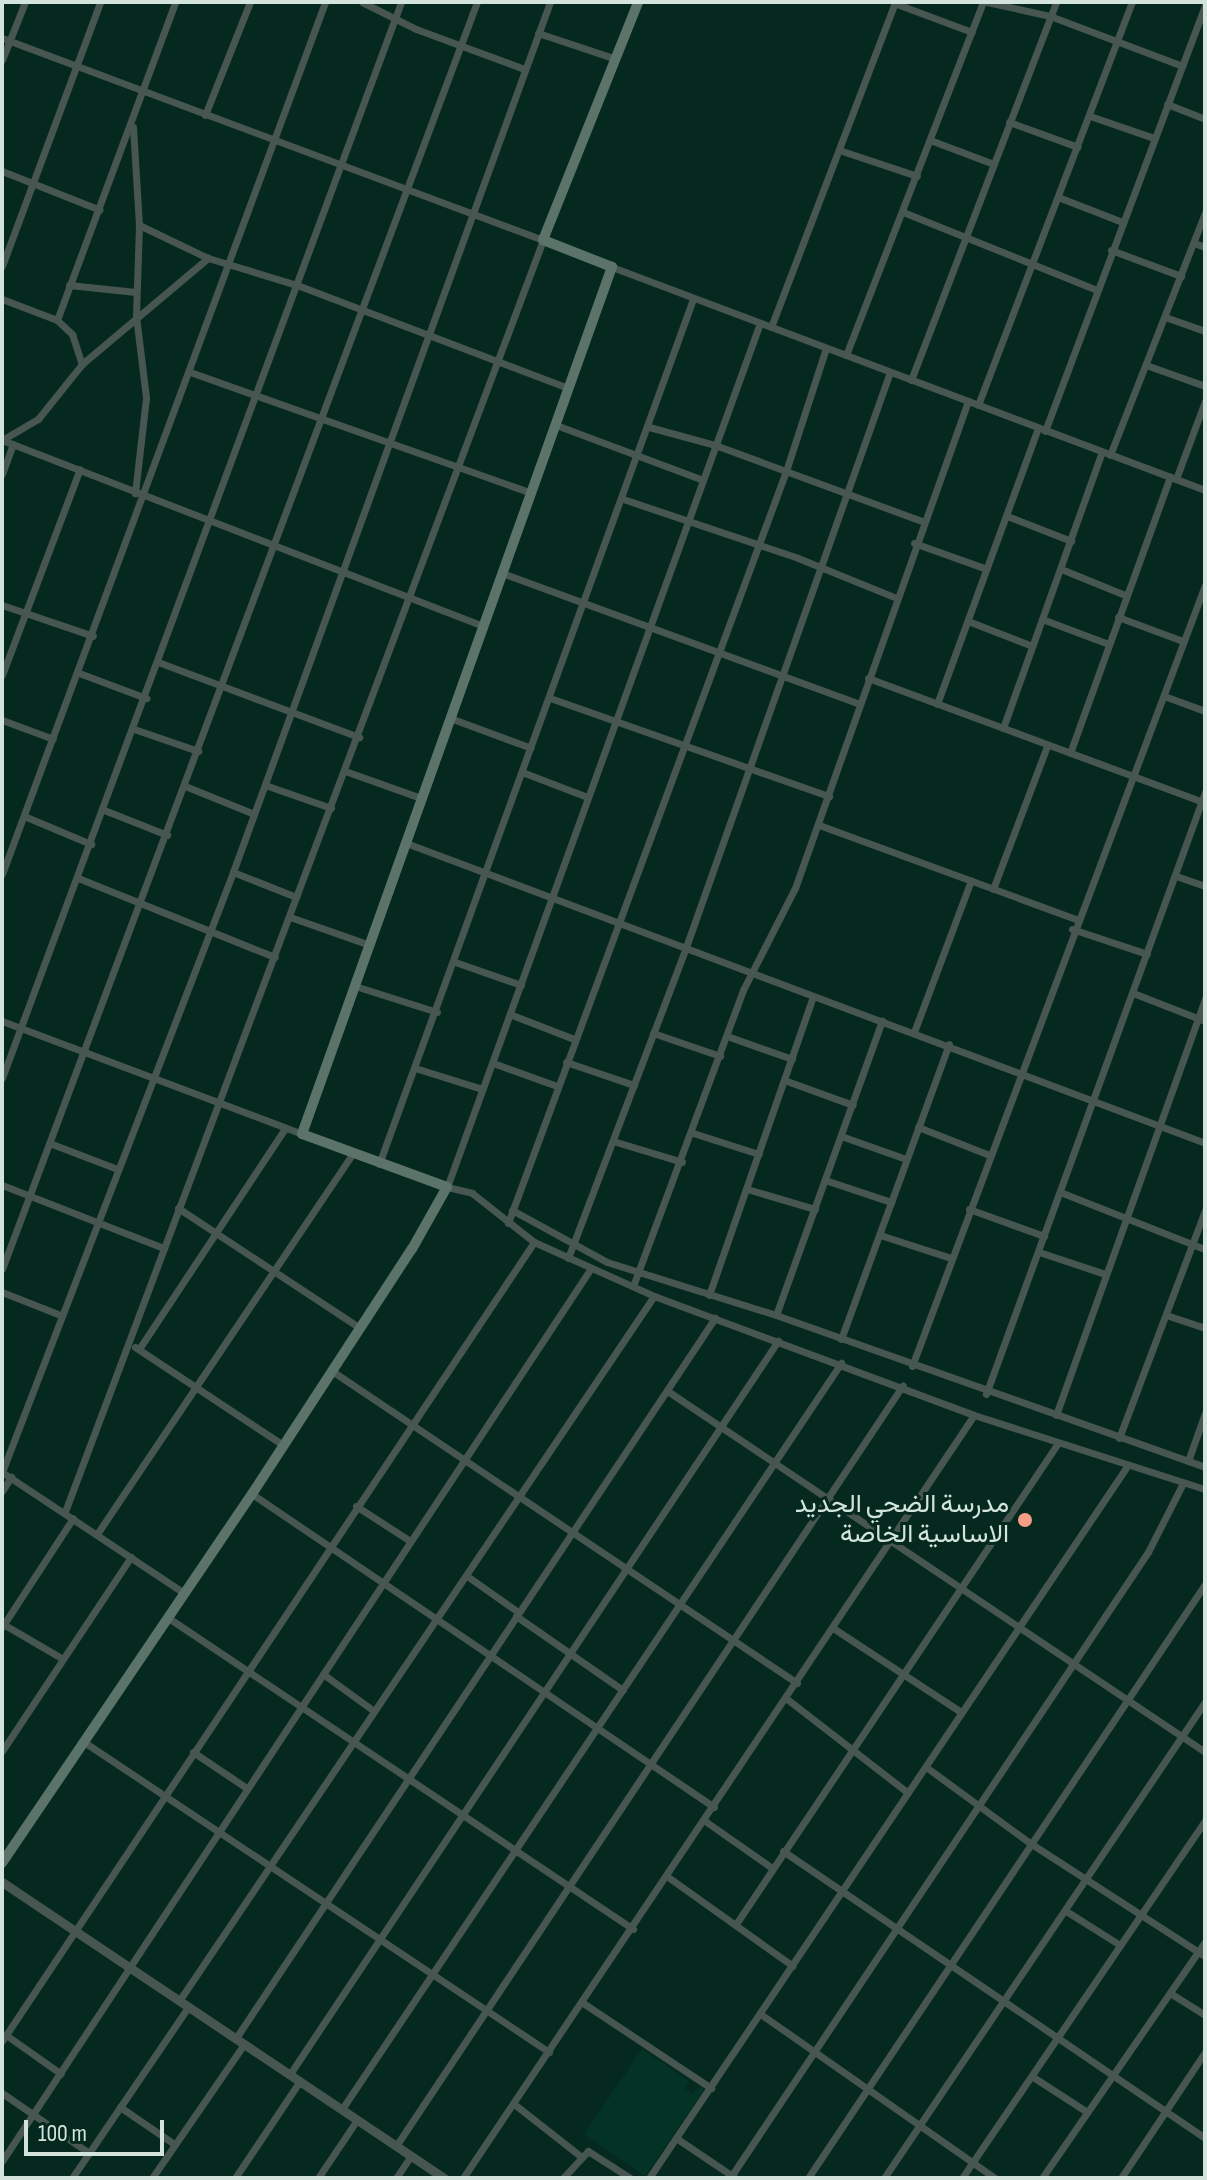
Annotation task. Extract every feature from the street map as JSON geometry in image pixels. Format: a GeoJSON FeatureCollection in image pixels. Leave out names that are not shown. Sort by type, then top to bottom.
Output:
{"type":"FeatureCollection","features":[{"type":"Feature","properties":{"kind":"main road"},"geometry":{"type":"LineString","coordinates":[[2,1863],[252,1494],[447,1187],[302,1134],[612,267],[543,240],[638,2]]}},
{"type":"Feature","properties":{"kind":"street"},"geometry":{"type":"LineString","coordinates":[[2,60],[6,39],[25,2]]}},
{"type":"Feature","properties":{"kind":"street"},"geometry":{"type":"LineString","coordinates":[[2,266],[100,2]]}},
{"type":"Feature","properties":{"kind":"street"},"geometry":{"type":"LineString","coordinates":[[57,320],[133,127],[175,2]]}},
{"type":"Feature","properties":{"kind":"street"},"geometry":{"type":"LineString","coordinates":[[205,115],[250,2]]}},
{"type":"Feature","properties":{"kind":"street"},"geometry":{"type":"LineString","coordinates":[[2,874],[5,856],[24,816],[146,497],[227,264],[325,2]]}},
{"type":"Feature","properties":{"kind":"street"},"geometry":{"type":"LineString","coordinates":[[362,2],[460,47],[524,69]]}},
{"type":"Feature","properties":{"kind":"street"},"geometry":{"type":"LineString","coordinates":[[2,1078],[146,698],[401,2]]}},
{"type":"Feature","properties":{"kind":"street"},"geometry":{"type":"LineString","coordinates":[[2,1269],[277,546],[405,189],[477,2]]}},
{"type":"Feature","properties":{"kind":"street"},"geometry":{"type":"LineString","coordinates":[[184,1593],[2,1472],[233,872],[392,444],[550,2]]}},
{"type":"Feature","properties":{"kind":"street"},"geometry":{"type":"LineString","coordinates":[[771,327],[894,2],[972,32]]}},
{"type":"Feature","properties":{"kind":"street"},"geometry":{"type":"LineString","coordinates":[[846,355],[985,2],[1050,16],[1182,66]]}},
{"type":"Feature","properties":{"kind":"street"},"geometry":{"type":"LineString","coordinates":[[911,380],[1056,2]]}},
{"type":"Feature","properties":{"kind":"street"},"geometry":{"type":"LineString","coordinates":[[978,405],[1132,2]]}},
{"type":"Feature","properties":{"kind":"street"},"geometry":{"type":"LineString","coordinates":[[937,704],[1205,5]]}},
{"type":"Feature","properties":{"kind":"street"},"geometry":{"type":"LineString","coordinates":[[538,33],[616,59]]}},
{"type":"Feature","properties":{"kind":"street"},"geometry":{"type":"LineString","coordinates":[[6,39],[543,240],[496,359],[359,737],[65,1512]]}},
{"type":"Feature","properties":{"kind":"street"},"geometry":{"type":"LineString","coordinates":[[1167,104],[1205,119]]}},
{"type":"Feature","properties":{"kind":"street"},"geometry":{"type":"LineString","coordinates":[[1090,116],[1154,138]]}},
{"type":"Feature","properties":{"kind":"street"},"geometry":{"type":"LineString","coordinates":[[1009,122],[1078,147]]}},
{"type":"Feature","properties":{"kind":"street"},"geometry":{"type":"LineString","coordinates":[[133,127],[139,225],[136,316],[146,398],[135,493]]}},
{"type":"Feature","properties":{"kind":"street"},"geometry":{"type":"LineString","coordinates":[[930,140],[994,164]]}},
{"type":"Feature","properties":{"kind":"street"},"geometry":{"type":"LineString","coordinates":[[839,150],[917,176]]}},
{"type":"Feature","properties":{"kind":"street"},"geometry":{"type":"LineString","coordinates":[[2,171],[100,210]]}},
{"type":"Feature","properties":{"kind":"street"},"geometry":{"type":"LineString","coordinates":[[1058,197],[1122,222]]}},
{"type":"Feature","properties":{"kind":"street"},"geometry":{"type":"LineString","coordinates":[[903,212],[1097,290]]}},
{"type":"Feature","properties":{"kind":"street"},"geometry":{"type":"LineString","coordinates":[[1003,728],[1071,541],[1146,365],[1205,212]]}},
{"type":"Feature","properties":{"kind":"street"},"geometry":{"type":"LineString","coordinates":[[139,225],[208,258],[297,285],[568,388]]}},
{"type":"Feature","properties":{"kind":"street"},"geometry":{"type":"LineString","coordinates":[[1194,243],[1205,247]]}},
{"type":"Feature","properties":{"kind":"street"},"geometry":{"type":"LineString","coordinates":[[1111,250],[1181,276]]}},
{"type":"Feature","properties":{"kind":"street"},"geometry":{"type":"LineString","coordinates":[[208,258],[82,364],[38,419],[2,440],[483,626]]}},
{"type":"Feature","properties":{"kind":"street"},"geometry":{"type":"LineString","coordinates":[[612,267],[1205,490]]}},
{"type":"Feature","properties":{"kind":"street"},"geometry":{"type":"LineString","coordinates":[[69,285],[136,292]]}},
{"type":"Feature","properties":{"kind":"street"},"geometry":{"type":"LineString","coordinates":[[2,299],[57,320],[72,334],[82,364]]}},
{"type":"Feature","properties":{"kind":"street"},"geometry":{"type":"LineString","coordinates":[[379,1164],[586,605],[693,299]]}},
{"type":"Feature","properties":{"kind":"street"},"geometry":{"type":"LineString","coordinates":[[1165,317],[1205,331]]}},
{"type":"Feature","properties":{"kind":"street"},"geometry":{"type":"LineString","coordinates":[[760,323],[617,723],[587,797],[512,1015],[447,1187],[472,1193],[534,1242],[654,1296],[903,1385],[974,1415],[1126,1468],[1205,1489]]}},
{"type":"Feature","properties":{"kind":"street"},"geometry":{"type":"LineString","coordinates":[[508,1223],[716,651],[786,471],[826,348]]}},
{"type":"Feature","properties":{"kind":"street"},"geometry":{"type":"LineString","coordinates":[[1146,365],[1205,386]]}},
{"type":"Feature","properties":{"kind":"street"},"geometry":{"type":"LineString","coordinates":[[190,372],[324,417],[457,470],[531,493]]}},
{"type":"Feature","properties":{"kind":"street"},"geometry":{"type":"LineString","coordinates":[[568,1258],[686,947],[849,495],[890,372]]}},
{"type":"Feature","properties":{"kind":"street"},"geometry":{"type":"LineString","coordinates":[[633,1286],[751,974],[789,903],[819,825],[894,597],[968,401]]}},
{"type":"Feature","properties":{"kind":"street"},"geometry":{"type":"LineString","coordinates":[[1070,753],[1125,595],[1205,401]]}},
{"type":"Feature","properties":{"kind":"street"},"geometry":{"type":"LineString","coordinates":[[556,425],[703,480]]}},
{"type":"Feature","properties":{"kind":"street"},"geometry":{"type":"LineString","coordinates":[[649,427],[715,445],[922,521]]}},
{"type":"Feature","properties":{"kind":"street"},"geometry":{"type":"LineString","coordinates":[[2,474],[13,444]]}},
{"type":"Feature","properties":{"kind":"street"},"geometry":{"type":"LineString","coordinates":[[2,675],[80,469]]}},
{"type":"Feature","properties":{"kind":"street"},"geometry":{"type":"LineString","coordinates":[[623,499],[821,567],[894,597]]}},
{"type":"Feature","properties":{"kind":"street"},"geometry":{"type":"LineString","coordinates":[[1007,516],[1071,541]]}},
{"type":"Feature","properties":{"kind":"street"},"geometry":{"type":"LineString","coordinates":[[914,543],[987,569]]}},
{"type":"Feature","properties":{"kind":"street"},"geometry":{"type":"LineString","coordinates":[[1061,569],[1125,595]]}},
{"type":"Feature","properties":{"kind":"street"},"geometry":{"type":"LineString","coordinates":[[502,573],[860,704]]}},
{"type":"Feature","properties":{"kind":"street"},"geometry":{"type":"LineString","coordinates":[[912,1366],[1072,929],[1135,776],[1205,587]]}},
{"type":"Feature","properties":{"kind":"street"},"geometry":{"type":"LineString","coordinates":[[2,605],[93,636]]}},
{"type":"Feature","properties":{"kind":"street"},"geometry":{"type":"LineString","coordinates":[[1118,617],[1183,641]]}},
{"type":"Feature","properties":{"kind":"street"},"geometry":{"type":"LineString","coordinates":[[1042,619],[1108,644]]}},
{"type":"Feature","properties":{"kind":"street"},"geometry":{"type":"LineString","coordinates":[[968,621],[1032,646]]}},
{"type":"Feature","properties":{"kind":"street"},"geometry":{"type":"LineString","coordinates":[[158,662],[359,737]]}},
{"type":"Feature","properties":{"kind":"street"},"geometry":{"type":"LineString","coordinates":[[79,673],[146,698]]}},
{"type":"Feature","properties":{"kind":"street"},"geometry":{"type":"LineString","coordinates":[[868,678],[1203,802]]}},
{"type":"Feature","properties":{"kind":"street"},"geometry":{"type":"LineString","coordinates":[[1164,696],[1205,711]]}},
{"type":"Feature","properties":{"kind":"street"},"geometry":{"type":"LineString","coordinates":[[550,698],[829,796]]}},
{"type":"Feature","properties":{"kind":"street"},"geometry":{"type":"LineString","coordinates":[[450,718],[531,748]]}},
{"type":"Feature","properties":{"kind":"street"},"geometry":{"type":"LineString","coordinates":[[2,720],[53,739]]}},
{"type":"Feature","properties":{"kind":"street"},"geometry":{"type":"LineString","coordinates":[[134,729],[198,751]]}},
{"type":"Feature","properties":{"kind":"street"},"geometry":{"type":"LineString","coordinates":[[993,889],[1047,746]]}},
{"type":"Feature","properties":{"kind":"street"},"geometry":{"type":"LineString","coordinates":[[345,771],[421,798]]}},
{"type":"Feature","properties":{"kind":"street"},"geometry":{"type":"LineString","coordinates":[[522,772],[587,797]]}},
{"type":"Feature","properties":{"kind":"street"},"geometry":{"type":"LineString","coordinates":[[265,785],[331,808]]}},
{"type":"Feature","properties":{"kind":"street"},"geometry":{"type":"LineString","coordinates":[[185,786],[254,814]]}},
{"type":"Feature","properties":{"kind":"street"},"geometry":{"type":"LineString","coordinates":[[986,1394],[1205,792]]}},
{"type":"Feature","properties":{"kind":"street"},"geometry":{"type":"LineString","coordinates":[[104,810],[167,835]]}},
{"type":"Feature","properties":{"kind":"street"},"geometry":{"type":"LineString","coordinates":[[24,816],[91,844]]}},
{"type":"Feature","properties":{"kind":"street"},"geometry":{"type":"LineString","coordinates":[[819,825],[1076,919]]}},
{"type":"Feature","properties":{"kind":"street"},"geometry":{"type":"LineString","coordinates":[[406,843],[813,997],[949,1044],[1205,1143]]}},
{"type":"Feature","properties":{"kind":"street"},"geometry":{"type":"LineString","coordinates":[[233,872],[296,897]]}},
{"type":"Feature","properties":{"kind":"street"},"geometry":{"type":"LineString","coordinates":[[1176,876],[1205,886]]}},
{"type":"Feature","properties":{"kind":"street"},"geometry":{"type":"LineString","coordinates":[[78,878],[275,957]]}},
{"type":"Feature","properties":{"kind":"street"},"geometry":{"type":"LineString","coordinates":[[914,1032],[971,880]]}},
{"type":"Feature","properties":{"kind":"street"},"geometry":{"type":"LineString","coordinates":[[290,917],[370,945]]}},
{"type":"Feature","properties":{"kind":"street"},"geometry":{"type":"LineString","coordinates":[[1072,929],[1147,954]]}},
{"type":"Feature","properties":{"kind":"street"},"geometry":{"type":"LineString","coordinates":[[455,962],[521,985]]}},
{"type":"Feature","properties":{"kind":"street"},"geometry":{"type":"LineString","coordinates":[[355,986],[437,1012]]}},
{"type":"Feature","properties":{"kind":"street"},"geometry":{"type":"LineString","coordinates":[[1133,993],[1201,1020]]}},
{"type":"Feature","properties":{"kind":"street"},"geometry":{"type":"LineString","coordinates":[[709,1295],[813,997]]}},
{"type":"Feature","properties":{"kind":"street"},"geometry":{"type":"LineString","coordinates":[[1056,1415],[1158,1126],[1201,1020],[1205,998]]}},
{"type":"Feature","properties":{"kind":"street"},"geometry":{"type":"LineString","coordinates":[[512,1015],[574,1039]]}},
{"type":"Feature","properties":{"kind":"street"},"geometry":{"type":"LineString","coordinates":[[2,1021],[302,1134]]}},
{"type":"Feature","properties":{"kind":"street"},"geometry":{"type":"LineString","coordinates":[[776,1315],[882,1021]]}},
{"type":"Feature","properties":{"kind":"street"},"geometry":{"type":"LineString","coordinates":[[653,1033],[720,1056]]}},
{"type":"Feature","properties":{"kind":"street"},"geometry":{"type":"LineString","coordinates":[[727,1036],[792,1059]]}},
{"type":"Feature","properties":{"kind":"street"},"geometry":{"type":"LineString","coordinates":[[841,1339],[949,1044]]}},
{"type":"Feature","properties":{"kind":"street"},"geometry":{"type":"LineString","coordinates":[[566,1062],[634,1085]]}},
{"type":"Feature","properties":{"kind":"street"},"geometry":{"type":"LineString","coordinates":[[493,1063],[557,1086]]}},
{"type":"Feature","properties":{"kind":"street"},"geometry":{"type":"LineString","coordinates":[[415,1068],[482,1089]]}},
{"type":"Feature","properties":{"kind":"street"},"geometry":{"type":"LineString","coordinates":[[784,1080],[853,1105]]}},
{"type":"Feature","properties":{"kind":"street"},"geometry":{"type":"LineString","coordinates":[[918,1127],[989,1155]]}},
{"type":"Feature","properties":{"kind":"street"},"geometry":{"type":"LineString","coordinates":[[139,1349],[285,1128]]}},
{"type":"Feature","properties":{"kind":"street"},"geometry":{"type":"LineString","coordinates":[[693,1133],[759,1154]]}},
{"type":"Feature","properties":{"kind":"street"},"geometry":{"type":"LineString","coordinates":[[841,1136],[906,1159]]}},
{"type":"Feature","properties":{"kind":"street"},"geometry":{"type":"LineString","coordinates":[[613,1141],[682,1162]]}},
{"type":"Feature","properties":{"kind":"street"},"geometry":{"type":"LineString","coordinates":[[52,1144],[117,1169]]}},
{"type":"Feature","properties":{"kind":"street"},"geometry":{"type":"LineString","coordinates":[[97,1534],[352,1154]]}},
{"type":"Feature","properties":{"kind":"street"},"geometry":{"type":"LineString","coordinates":[[825,1180],[891,1202]]}},
{"type":"Feature","properties":{"kind":"street"},"geometry":{"type":"LineString","coordinates":[[2,1185],[164,1248]]}},
{"type":"Feature","properties":{"kind":"street"},"geometry":{"type":"LineString","coordinates":[[747,1189],[815,1209]]}},
{"type":"Feature","properties":{"kind":"street"},"geometry":{"type":"LineString","coordinates":[[1060,1192],[1205,1249]]}},
{"type":"Feature","properties":{"kind":"street"},"geometry":{"type":"LineString","coordinates":[[178,1208],[360,1328]]}},
{"type":"Feature","properties":{"kind":"street"},"geometry":{"type":"LineString","coordinates":[[969,1209],[1044,1236]]}},
{"type":"Feature","properties":{"kind":"street"},"geometry":{"type":"LineString","coordinates":[[512,1210],[573,1247],[638,1272],[776,1315],[986,1394],[1205,1467]]}},
{"type":"Feature","properties":{"kind":"street"},"geometry":{"type":"LineString","coordinates":[[1119,1438],[1205,1210]]}},
{"type":"Feature","properties":{"kind":"street"},"geometry":{"type":"LineString","coordinates":[[880,1235],[951,1258]]}},
{"type":"Feature","properties":{"kind":"street"},"geometry":{"type":"LineString","coordinates":[[61,2074],[4,2038],[245,1669],[534,1242]]}},
{"type":"Feature","properties":{"kind":"street"},"geometry":{"type":"LineString","coordinates":[[1039,1252],[1105,1274]]}},
{"type":"Feature","properties":{"kind":"street"},"geometry":{"type":"LineString","coordinates":[[2,2161],[217,1828],[302,1706],[591,1268]]}},
{"type":"Feature","properties":{"kind":"street"},"geometry":{"type":"LineString","coordinates":[[2,1292],[60,1315]]}},
{"type":"Feature","properties":{"kind":"street"},"geometry":{"type":"LineString","coordinates":[[72,2178],[354,1741],[654,1296]]}},
{"type":"Feature","properties":{"kind":"street"},"geometry":{"type":"LineString","coordinates":[[1166,1315],[1205,1328]]}},
{"type":"Feature","properties":{"kind":"street"},"geometry":{"type":"LineString","coordinates":[[152,2178],[326,1905],[517,1614],[669,1392],[715,1318]]}},
{"type":"Feature","properties":{"kind":"street"},"geometry":{"type":"LineString","coordinates":[[290,2074],[778,1341]]}},
{"type":"Feature","properties":{"kind":"street"},"geometry":{"type":"LineString","coordinates":[[130,1344],[283,1445]]}},
{"type":"Feature","properties":{"kind":"street"},"geometry":{"type":"LineString","coordinates":[[342,2109],[841,1363]]}},
{"type":"Feature","properties":{"kind":"street"},"geometry":{"type":"LineString","coordinates":[[332,1371],[682,1601],[797,1683]]}},
{"type":"Feature","properties":{"kind":"street"},"geometry":{"type":"LineString","coordinates":[[396,2146],[903,1385]]}},
{"type":"Feature","properties":{"kind":"street"},"geometry":{"type":"LineString","coordinates":[[669,1392],[1205,1752]]}},
{"type":"Feature","properties":{"kind":"street"},"geometry":{"type":"LineString","coordinates":[[1188,1461],[1205,1413]]}},
{"type":"Feature","properties":{"kind":"street"},"geometry":{"type":"LineString","coordinates":[[463,2178],[668,1877],[974,1415]]}},
{"type":"Feature","properties":{"kind":"street"},"geometry":{"type":"LineString","coordinates":[[736,1924],[957,1586],[1058,1443]]}},
{"type":"Feature","properties":{"kind":"street"},"geometry":{"type":"LineString","coordinates":[[649,2178],[762,2015],[1126,1468]]}},
{"type":"Feature","properties":{"kind":"street"},"geometry":{"type":"LineString","coordinates":[[2,1491],[11,1477]]}},
{"type":"Feature","properties":{"kind":"street"},"geometry":{"type":"LineString","coordinates":[[676,2138],[733,2177],[1148,1552],[1183,1483]]}},
{"type":"Feature","properties":{"kind":"street"},"geometry":{"type":"LineString","coordinates":[[252,1494],[714,1807]]}},
{"type":"Feature","properties":{"kind":"street"},"geometry":{"type":"LineString","coordinates":[[356,1506],[410,1541]]}},
{"type":"Feature","properties":{"kind":"street"},"geometry":{"type":"LineString","coordinates":[[63,1659],[3,1625],[73,1518]]}},
{"type":"Feature","properties":{"kind":"street"},"geometry":{"type":"LineString","coordinates":[[2,1751],[131,1557]]}},
{"type":"Feature","properties":{"kind":"street"},"geometry":{"type":"LineString","coordinates":[[467,1576],[623,1690]]}},
{"type":"Feature","properties":{"kind":"street"},"geometry":{"type":"LineString","coordinates":[[808,2178],[1205,1584]]}},
{"type":"Feature","properties":{"kind":"street"},"geometry":{"type":"LineString","coordinates":[[167,1617],[633,1929]]}},
{"type":"Feature","properties":{"kind":"street"},"geometry":{"type":"LineString","coordinates":[[833,1628],[961,1712]]}},
{"type":"Feature","properties":{"kind":"street"},"geometry":{"type":"LineString","coordinates":[[323,1674],[374,1711]]}},
{"type":"Feature","properties":{"kind":"street"},"geometry":{"type":"LineString","coordinates":[[787,1699],[908,1793]]}},
{"type":"Feature","properties":{"kind":"street"},"geometry":{"type":"LineString","coordinates":[[884,2178],[1005,2003],[1205,1702]]}},
{"type":"Feature","properties":{"kind":"street"},"geometry":{"type":"LineString","coordinates":[[84,1742],[549,2052]]}},
{"type":"Feature","properties":{"kind":"street"},"geometry":{"type":"LineString","coordinates":[[193,1752],[245,1787]]}},
{"type":"Feature","properties":{"kind":"street"},"geometry":{"type":"LineString","coordinates":[[926,1767],[1030,1843],[1202,1954]]}},
{"type":"Feature","properties":{"kind":"street"},"geometry":{"type":"LineString","coordinates":[[962,2178],[1059,2040],[1205,1820]]}},
{"type":"Feature","properties":{"kind":"street"},"geometry":{"type":"LineString","coordinates":[[705,1821],[772,1868]]}},
{"type":"Feature","properties":{"kind":"street"},"geometry":{"type":"LineString","coordinates":[[783,1851],[952,1964],[1111,2077],[1205,2138]]}},
{"type":"Feature","properties":{"kind":"street"},"geometry":{"type":"LineString","coordinates":[[668,1877],[793,1966]]}},
{"type":"Feature","properties":{"kind":"street"},"geometry":{"type":"LineString","coordinates":[[2,1882],[444,2178]]}},
{"type":"Feature","properties":{"kind":"street"},"geometry":{"type":"LineString","coordinates":[[1066,1911],[1120,1945]]}},
{"type":"Feature","properties":{"kind":"street"},"geometry":{"type":"LineString","coordinates":[[1042,2178],[1170,1993],[1202,1954],[1205,1942]]}},
{"type":"Feature","properties":{"kind":"street"},"geometry":{"type":"LineString","coordinates":[[1170,1993],[1205,2015]]}},
{"type":"Feature","properties":{"kind":"street"},"geometry":{"type":"LineString","coordinates":[[583,2003],[711,2088]]}},
{"type":"Feature","properties":{"kind":"street"},"geometry":{"type":"LineString","coordinates":[[762,2015],[995,2178]]}},
{"type":"Feature","properties":{"kind":"street"},"geometry":{"type":"LineString","coordinates":[[1121,2178],[1205,2052]]}},
{"type":"Feature","properties":{"kind":"street"},"geometry":{"type":"LineString","coordinates":[[1033,2077],[1087,2112]]}},
{"type":"Feature","properties":{"kind":"street"},"geometry":{"type":"LineString","coordinates":[[235,2178],[300,2081]]}},
{"type":"Feature","properties":{"kind":"street"},"geometry":{"type":"LineString","coordinates":[[2,2093],[89,2153]]}},
{"type":"Feature","properties":{"kind":"street"},"geometry":{"type":"LineString","coordinates":[[514,2104],[579,2155]]}},
{"type":"Feature","properties":{"kind":"street"},"geometry":{"type":"LineString","coordinates":[[120,2107],[174,2144]]}},
{"type":"Feature","properties":{"kind":"street"},"geometry":{"type":"LineString","coordinates":[[318,2178],[357,2120]]}},
{"type":"Feature","properties":{"kind":"street"},"geometry":{"type":"LineString","coordinates":[[563,2178],[579,2155],[593,2152],[630,2178]]}},
{"type":"Feature","properties":{"kind":"street"},"geometry":{"type":"LineString","coordinates":[[396,2178],[411,2156]]}},
{"type":"Feature","properties":{"kind":"shaded area"},"geometry":{"type":"Polygon","coordinates":[[[642,2049],[689,2081],[684,2088],[693,2094],[699,2086],[704,2090],[645,2176],[584,2134],[642,2049]]]}},
{"type":"Feature","properties":{"kind":"place","name":"مدرسة الضحي الجديد الاساسية الخاصة"},"geometry":{"type":"Point","coordinates":[1025,1520]}}]}
